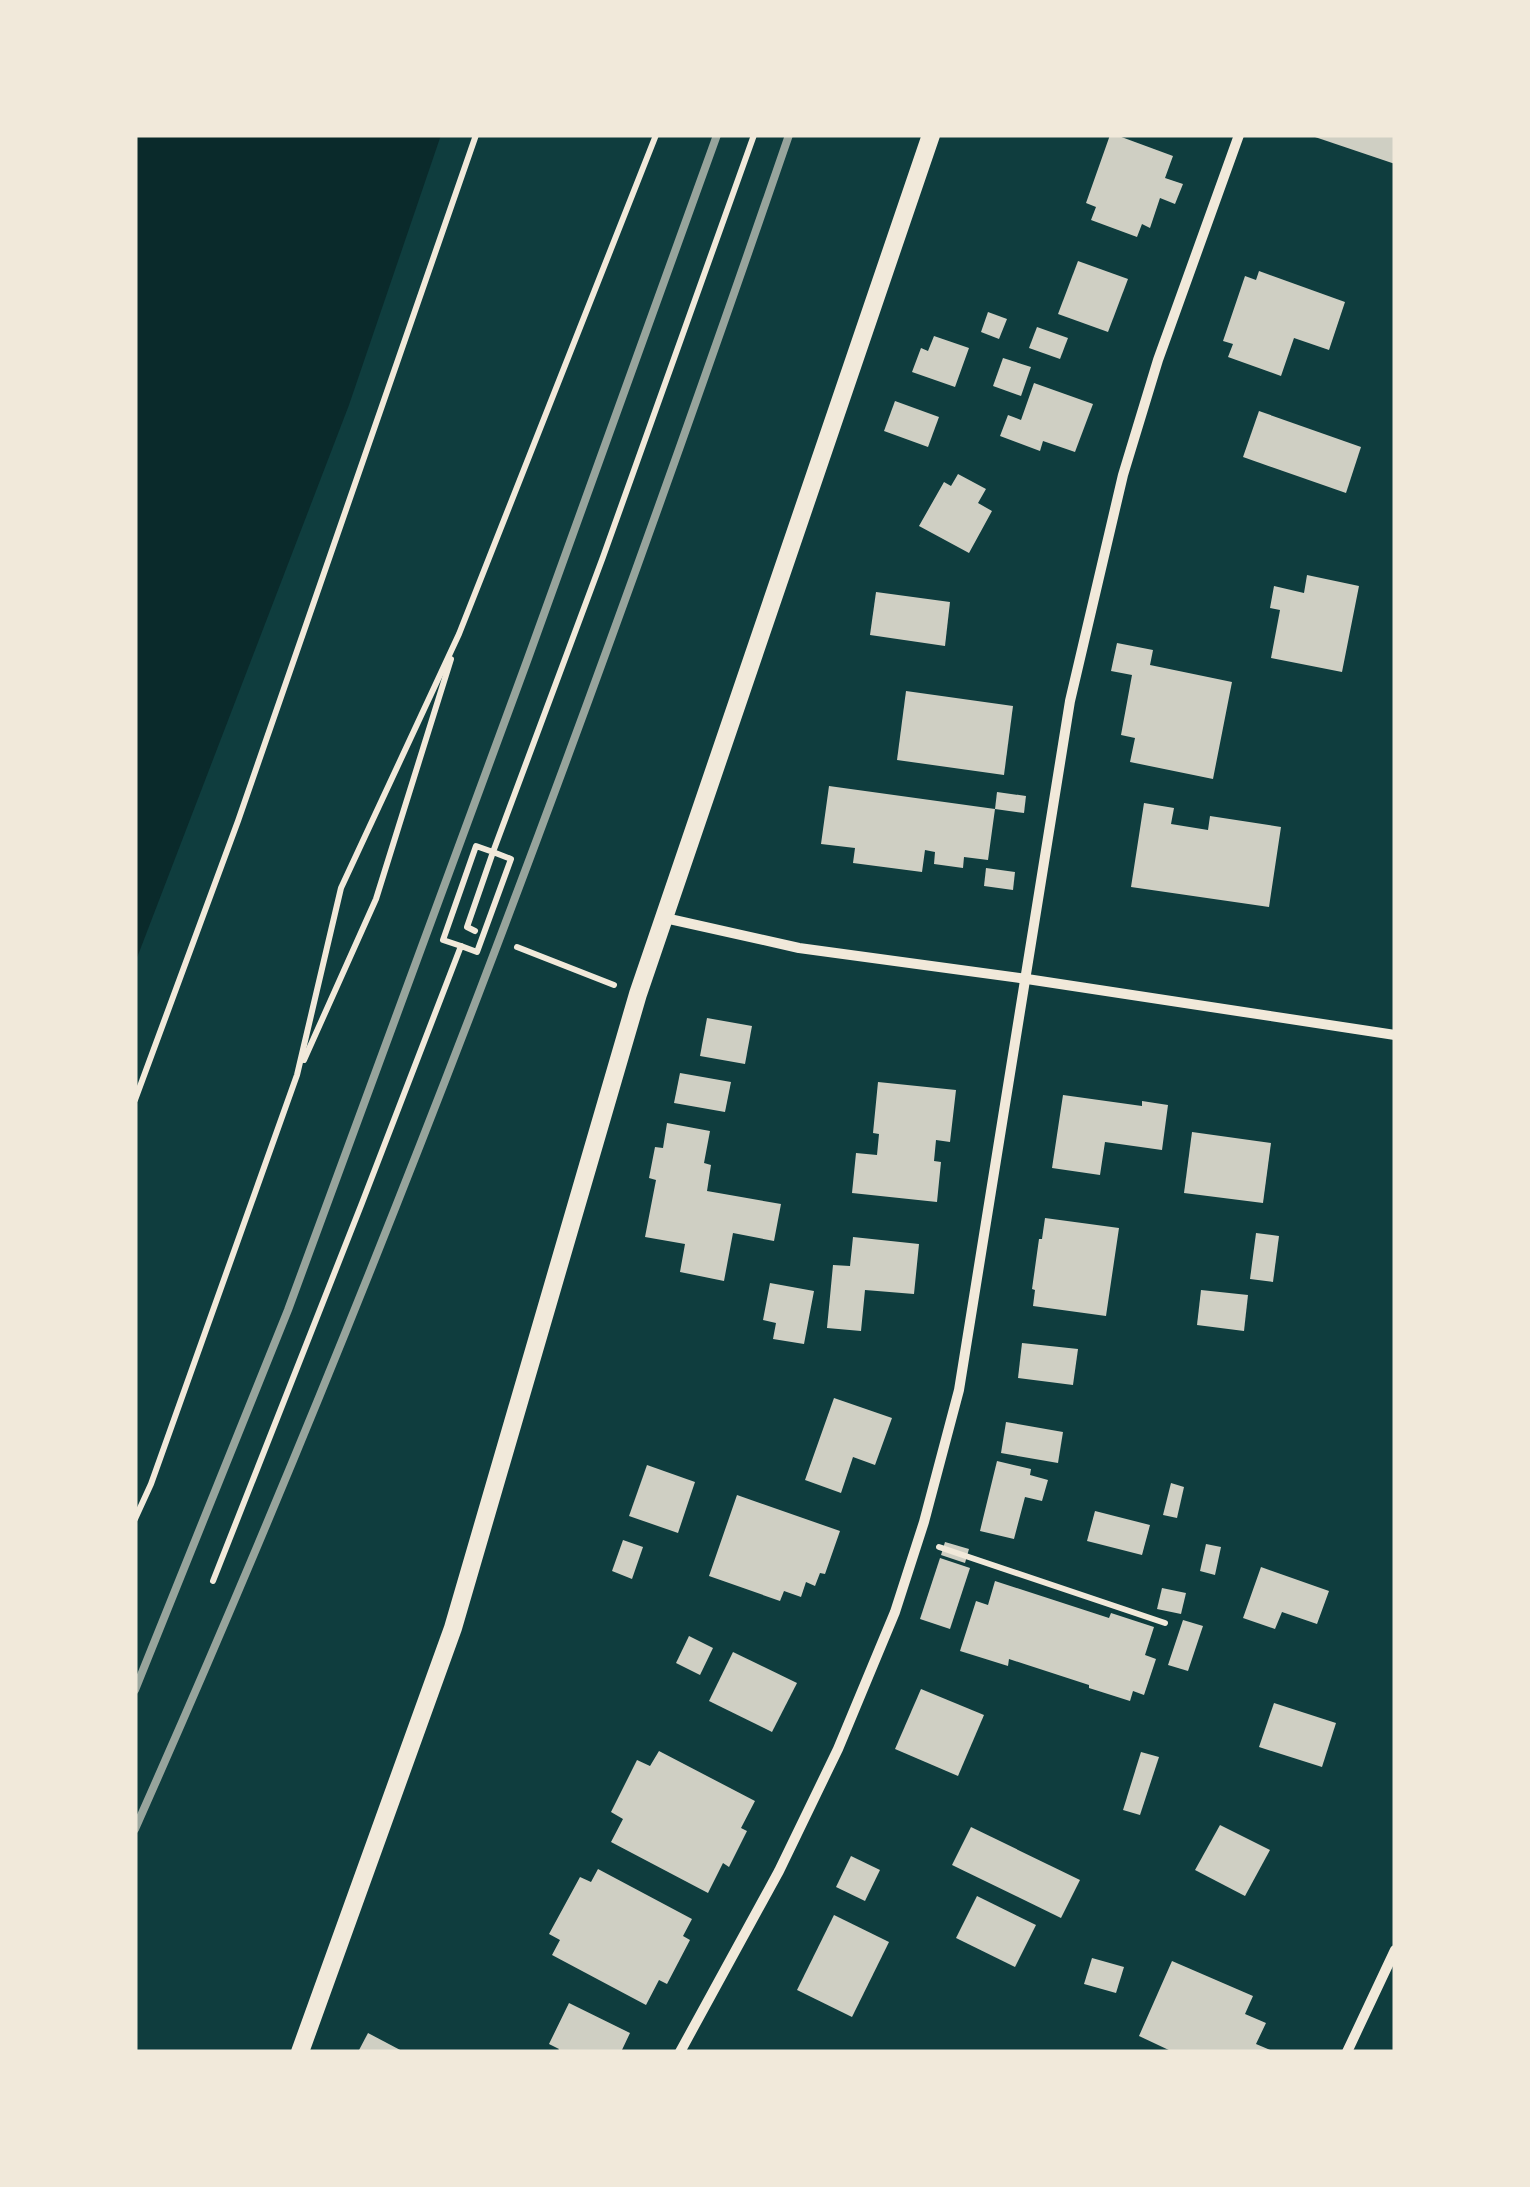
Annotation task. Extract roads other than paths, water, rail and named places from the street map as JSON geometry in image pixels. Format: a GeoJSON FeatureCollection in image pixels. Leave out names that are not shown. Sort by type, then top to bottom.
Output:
{"type":"FeatureCollection","features":[{"type":"Feature","properties":{"kind":"street"},"geometry":{"type":"LineString","coordinates":[[300,2052],[453,1628],[638,994],[931,135]]}},
{"type":"Feature","properties":{"kind":"street"},"geometry":{"type":"LineString","coordinates":[[680,2052],[779,1871],[838,1750],[894,1612],[918,1540],[959,1390],[1070,700],[1123,475],[1158,360],[1239,135]]}},
{"type":"Feature","properties":{"kind":"street"},"geometry":{"type":"LineString","coordinates":[[664,918],[799,948],[1395,1035]]}},
{"type":"Feature","properties":{"kind":"street"},"geometry":{"type":"LineString","coordinates":[[1347,2052],[1395,1950]]}},
{"type":"Feature","properties":{"kind":"water"},"geometry":{"type":"Polygon","coordinates":[[[135,135],[441,135],[349,405],[135,963],[135,135]]]}},
{"type":"Feature","properties":{"kind":"railway"},"geometry":{"type":"LineString","coordinates":[[135,1690],[288,1310],[717,135]]}},
{"type":"Feature","properties":{"kind":"railway"},"geometry":{"type":"LineString","coordinates":[[135,1829],[313,1411],[480,989],[638,563],[789,135]]}}]}
